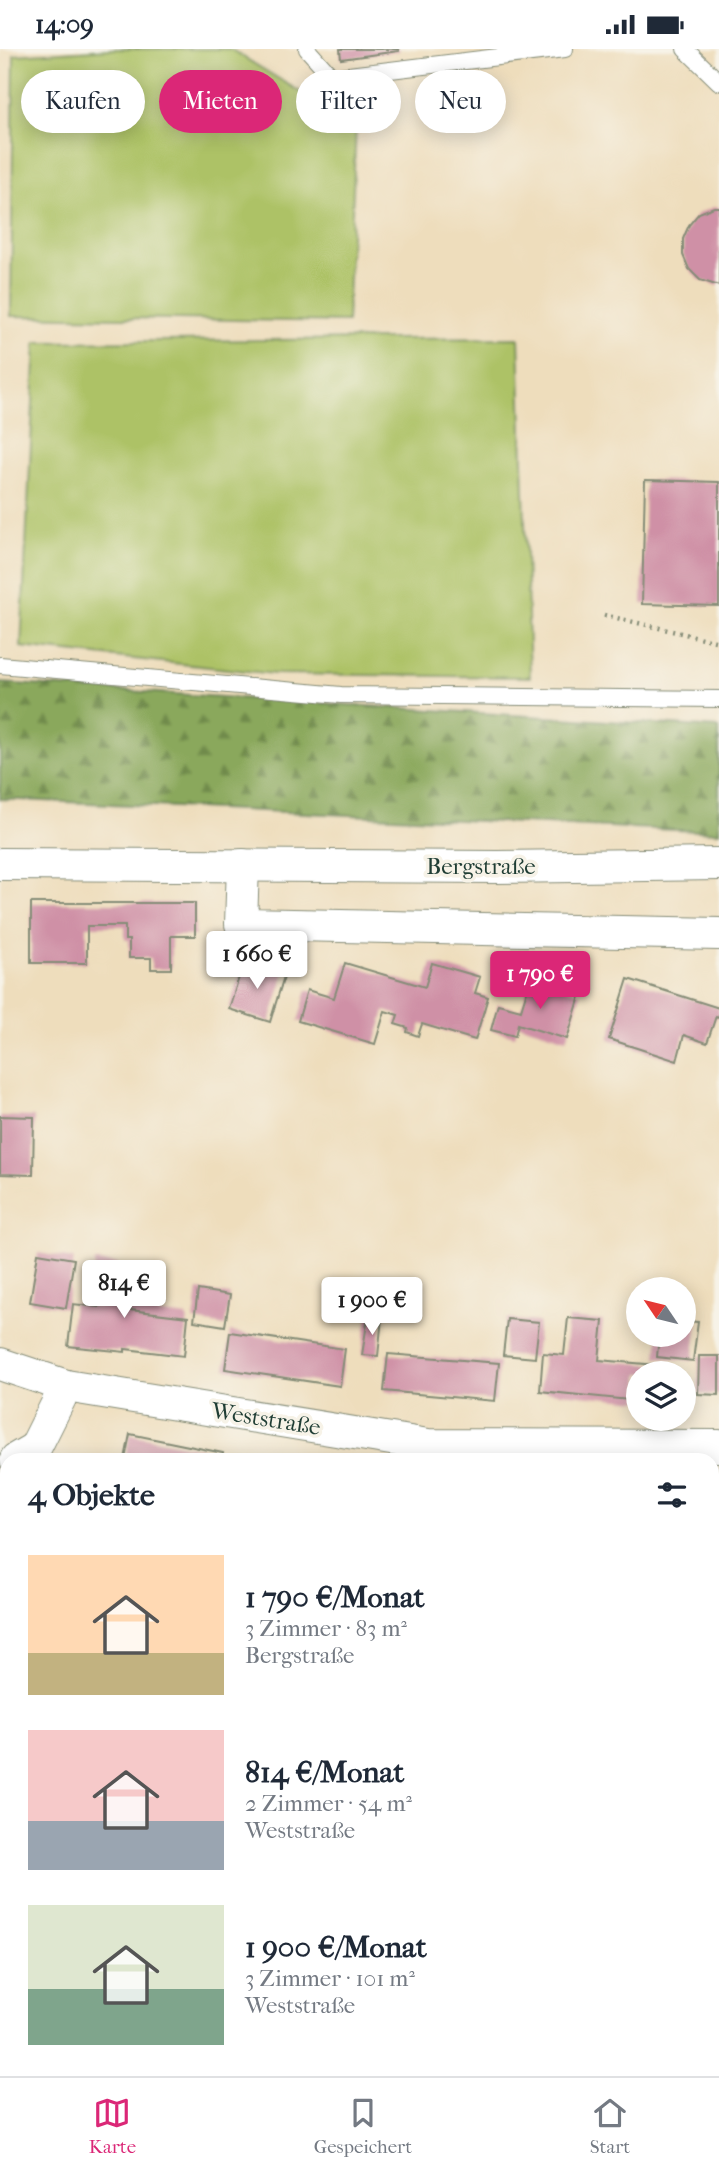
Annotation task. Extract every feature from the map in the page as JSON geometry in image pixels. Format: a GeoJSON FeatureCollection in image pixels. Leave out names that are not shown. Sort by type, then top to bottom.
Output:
{"type":"FeatureCollection","features":[{"type":"Feature","properties":{"kind":"street","name":"Bergstraße"},"geometry":{"type":"LineString","coordinates":[[0,864],[497,867],[719,864]]}},
{"type":"Feature","properties":{"kind":"street"},"geometry":{"type":"LineString","coordinates":[[243,865],[241,924],[719,934]]}},
{"type":"Feature","properties":{"kind":"street","name":"Weststraße"},"geometry":{"type":"LineString","coordinates":[[0,1364],[66,1386],[428,1445],[719,1446]]}},
{"type":"Feature","properties":{"kind":"street"},"geometry":{"type":"LineString","coordinates":[[26,1453],[35,1448],[66,1386]]}},
{"type":"Feature","properties":{"kind":"lane"},"geometry":{"type":"LineString","coordinates":[[307,49],[332,77],[565,49]]}},
{"type":"Feature","properties":{"kind":"lane"},"geometry":{"type":"LineString","coordinates":[[685,49],[719,82]]}},
{"type":"Feature","properties":{"kind":"lane"},"geometry":{"type":"LineString","coordinates":[[0,665],[341,695],[719,699]]}},
{"type":"Feature","properties":{"kind":"path"},"geometry":{"type":"LineString","coordinates":[[604,615],[719,642]]}},
{"type":"Feature","properties":{"kind":"green space"},"geometry":{"type":"Polygon","coordinates":[[[112,49],[230,49],[264,70],[159,70],[159,133],[282,133],[282,81],[296,89],[296,133],[356,133],[347,322],[11,316],[14,55],[112,49]]]}},
{"type":"Feature","properties":{"kind":"green space"},"geometry":{"type":"Polygon","coordinates":[[[519,338],[530,677],[275,674],[21,647],[36,342],[519,338]]]}},
{"type":"Feature","properties":{"kind":"green space"},"geometry":{"type":"Polygon","coordinates":[[[0,683],[719,728],[719,832],[0,799],[0,683]]]}},
{"type":"Feature","properties":{"kind":"building"},"geometry":{"type":"Polygon","coordinates":[[[340,49],[399,49],[399,51],[341,59],[340,49]]]}},
{"type":"Feature","properties":{"kind":"building"},"geometry":{"type":"Polygon","coordinates":[[[719,207],[719,286],[700,280],[689,269],[683,255],[683,239],[689,225],[699,213],[719,207]]]}},
{"type":"Feature","properties":{"kind":"building"},"geometry":{"type":"Polygon","coordinates":[[[645,480],[719,482],[719,606],[642,604],[645,480]]]}},
{"type":"Feature","properties":{"kind":"building"},"geometry":{"type":"Polygon","coordinates":[[[31,903],[195,903],[195,936],[171,936],[171,969],[151,969],[151,958],[129,958],[129,940],[125,940],[125,926],[87,926],[87,963],[31,963],[31,903]]]}},
{"type":"Feature","properties":{"kind":"building"},"geometry":{"type":"Polygon","coordinates":[[[244,961],[285,973],[270,1022],[229,1009],[244,961]]]}},
{"type":"Feature","properties":{"kind":"building"},"geometry":{"type":"Polygon","coordinates":[[[345,963],[425,987],[432,963],[480,977],[475,993],[488,997],[475,1040],[422,1024],[418,1036],[407,1032],[408,1028],[395,1024],[398,1015],[385,1011],[375,1044],[298,1021],[307,990],[334,998],[345,963]]]}},
{"type":"Feature","properties":{"kind":"building"},"geometry":{"type":"Polygon","coordinates":[[[531,978],[581,993],[567,1039],[518,1024],[515,1036],[491,1030],[498,1004],[521,1010],[531,978]]]}},
{"type":"Feature","properties":{"kind":"building"},"geometry":{"type":"Polygon","coordinates":[[[628,979],[719,1008],[719,1017],[716,1016],[707,1043],[684,1035],[677,1061],[609,1039],[628,979]]]}},
{"type":"Feature","properties":{"kind":"building"},"geometry":{"type":"Polygon","coordinates":[[[0,1116],[34,1117],[33,1175],[0,1174],[0,1116]]]}},
{"type":"Feature","properties":{"kind":"building"},"geometry":{"type":"Polygon","coordinates":[[[38,1253],[74,1259],[66,1308],[30,1302],[38,1253]]]}},
{"type":"Feature","properties":{"kind":"building"},"geometry":{"type":"Polygon","coordinates":[[[95,1262],[118,1264],[117,1276],[133,1278],[130,1310],[188,1317],[184,1356],[68,1346],[73,1304],[99,1307],[101,1292],[92,1291],[95,1262]]]}},
{"type":"Feature","properties":{"kind":"building"},"geometry":{"type":"Polygon","coordinates":[[[198,1290],[230,1295],[225,1326],[194,1321],[198,1290]]]}},
{"type":"Feature","properties":{"kind":"building"},"geometry":{"type":"Polygon","coordinates":[[[368,1317],[382,1318],[378,1356],[362,1355],[368,1317]]]}},
{"type":"Feature","properties":{"kind":"building"},"geometry":{"type":"Polygon","coordinates":[[[568,1318],[603,1321],[599,1360],[626,1362],[626,1400],[540,1391],[543,1353],[564,1355],[568,1318]]]}},
{"type":"Feature","properties":{"kind":"building"},"geometry":{"type":"Polygon","coordinates":[[[507,1319],[539,1322],[535,1358],[503,1355],[507,1319]]]}},
{"type":"Feature","properties":{"kind":"building"},"geometry":{"type":"Polygon","coordinates":[[[230,1332],[345,1349],[340,1386],[225,1369],[230,1332]]]}},
{"type":"Feature","properties":{"kind":"building"},"geometry":{"type":"Polygon","coordinates":[[[658,1347],[695,1347],[693,1361],[657,1357],[658,1347]]]}},
{"type":"Feature","properties":{"kind":"building"},"geometry":{"type":"Polygon","coordinates":[[[388,1354],[499,1363],[495,1401],[384,1391],[388,1354]]]}},
{"type":"Feature","properties":{"kind":"building"},"geometry":{"type":"Polygon","coordinates":[[[699,1356],[719,1356],[719,1395],[698,1394],[699,1356]]]}},
{"type":"Feature","properties":{"kind":"building"},"geometry":{"type":"Polygon","coordinates":[[[130,1434],[223,1453],[126,1453],[130,1434]]]}}]}
